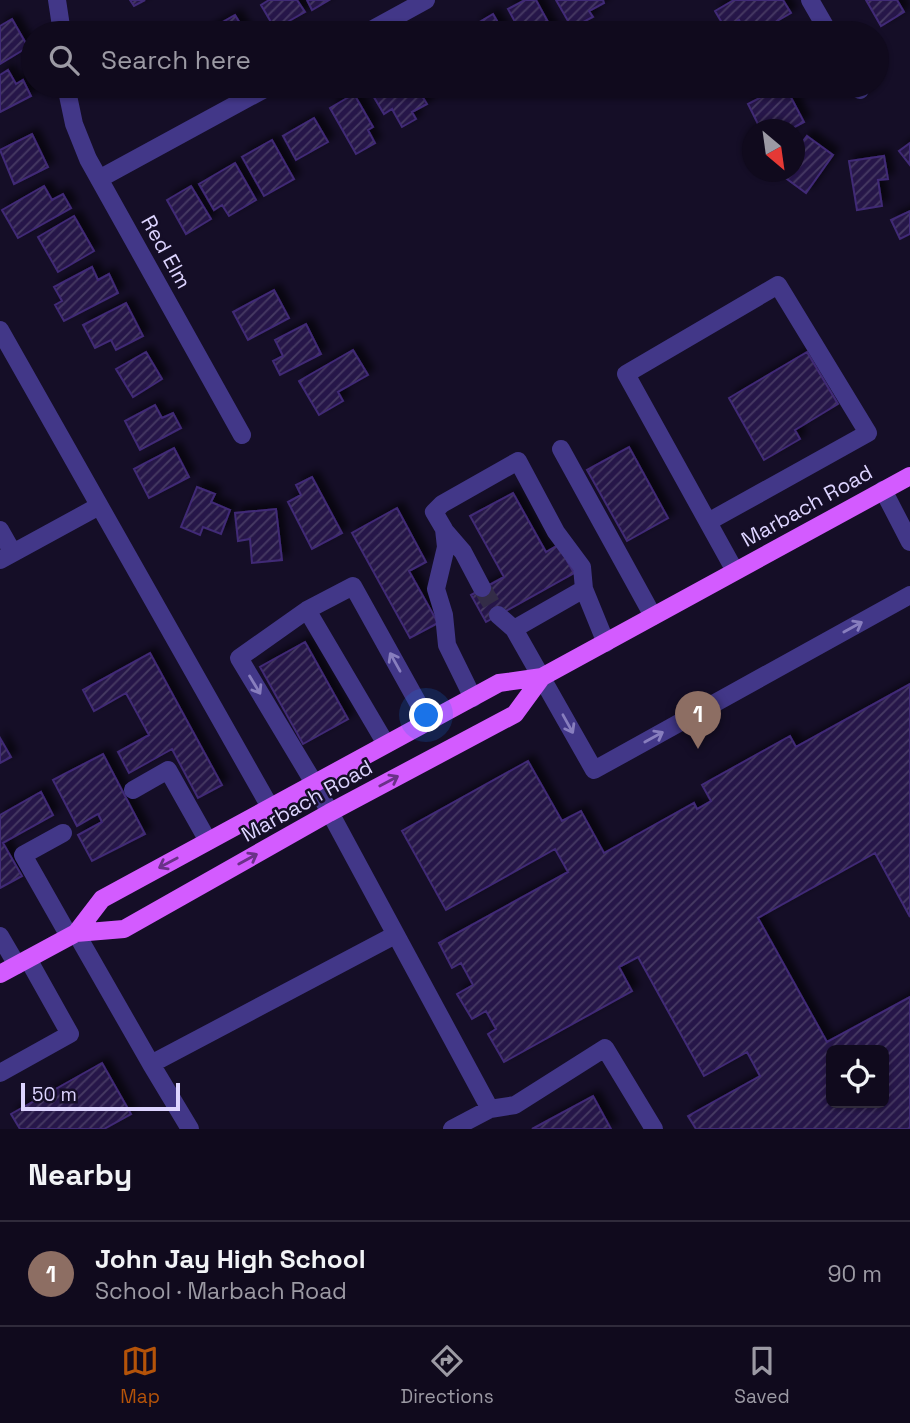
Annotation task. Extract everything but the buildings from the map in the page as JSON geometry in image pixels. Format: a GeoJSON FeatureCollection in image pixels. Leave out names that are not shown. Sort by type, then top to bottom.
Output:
{"type":"FeatureCollection","features":[{"type":"Feature","properties":{"kind":"main road","name":"Marbach Road"},"geometry":{"type":"LineString","coordinates":[[72,935],[102,899],[499,683],[542,677],[910,476]]}},
{"type":"Feature","properties":{"kind":"main road","name":"Marbach Road"},"geometry":{"type":"LineString","coordinates":[[0,974],[72,935],[124,929],[329,813],[515,714],[542,677]]}},
{"type":"Feature","properties":{"kind":"street"},"geometry":{"type":"LineString","coordinates":[[57,0],[60,21]]}},
{"type":"Feature","properties":{"kind":"street"},"geometry":{"type":"LineString","coordinates":[[379,21],[394,8],[426,0]]}},
{"type":"Feature","properties":{"kind":"street"},"geometry":{"type":"LineString","coordinates":[[810,0],[822,21]]}},
{"type":"Feature","properties":{"kind":"street","name":"Red Elm"},"geometry":{"type":"LineString","coordinates":[[69,98],[74,124],[99,179],[242,435]]}},
{"type":"Feature","properties":{"kind":"street"},"geometry":{"type":"LineString","coordinates":[[99,179],[248,98]]}},
{"type":"Feature","properties":{"kind":"street"},"geometry":{"type":"LineString","coordinates":[[708,522],[868,433],[778,285],[626,374],[735,572]]}},
{"type":"Feature","properties":{"kind":"street"},"geometry":{"type":"LineString","coordinates":[[0,330],[270,807]]}},
{"type":"Feature","properties":{"kind":"street"},"geometry":{"type":"LineString","coordinates":[[561,449],[653,616]]}},
{"type":"Feature","properties":{"kind":"street"},"geometry":{"type":"LineString","coordinates":[[482,588],[463,552],[434,512],[442,504],[518,461],[556,531],[582,567],[584,589],[606,643]]}},
{"type":"Feature","properties":{"kind":"street"},"geometry":{"type":"LineString","coordinates":[[883,490],[910,542]]}},
{"type":"Feature","properties":{"kind":"street"},"geometry":{"type":"LineString","coordinates":[[0,530],[7,557],[99,506]]}},
{"type":"Feature","properties":{"kind":"street"},"geometry":{"type":"LineString","coordinates":[[444,529],[446,547],[436,589],[444,615],[447,645],[472,698]]}},
{"type":"Feature","properties":{"kind":"street"},"geometry":{"type":"LineString","coordinates":[[428,722],[353,586],[307,610],[239,659],[314,783],[490,1108]]}},
{"type":"Feature","properties":{"kind":"street"},"geometry":{"type":"LineString","coordinates":[[514,629],[584,589]]}},
{"type":"Feature","properties":{"kind":"street"},"geometry":{"type":"LineString","coordinates":[[498,615],[514,629],[594,770],[910,595]]}},
{"type":"Feature","properties":{"kind":"street"},"geometry":{"type":"LineString","coordinates":[[307,610],[386,744]]}},
{"type":"Feature","properties":{"kind":"street"},"geometry":{"type":"LineString","coordinates":[[133,790],[168,771],[208,841]]}},
{"type":"Feature","properties":{"kind":"street"},"geometry":{"type":"LineString","coordinates":[[63,833],[23,855],[190,1129]]}},
{"type":"Feature","properties":{"kind":"street"},"geometry":{"type":"LineString","coordinates":[[151,1064],[395,935]]}},
{"type":"Feature","properties":{"kind":"street"},"geometry":{"type":"LineString","coordinates":[[0,936],[22,962],[70,1034],[0,1073]]}},
{"type":"Feature","properties":{"kind":"street"},"geometry":{"type":"LineString","coordinates":[[453,1129],[490,1108],[515,1105],[605,1048],[654,1129]]}},
{"type":"Feature","properties":{"kind":"tunnel"},"geometry":{"type":"LineString","coordinates":[[482,588],[498,615]]}},
{"type":"Feature","properties":{"kind":"place","name":"John Jay High School"},"geometry":{"type":"Point","coordinates":[698,749]}}]}
